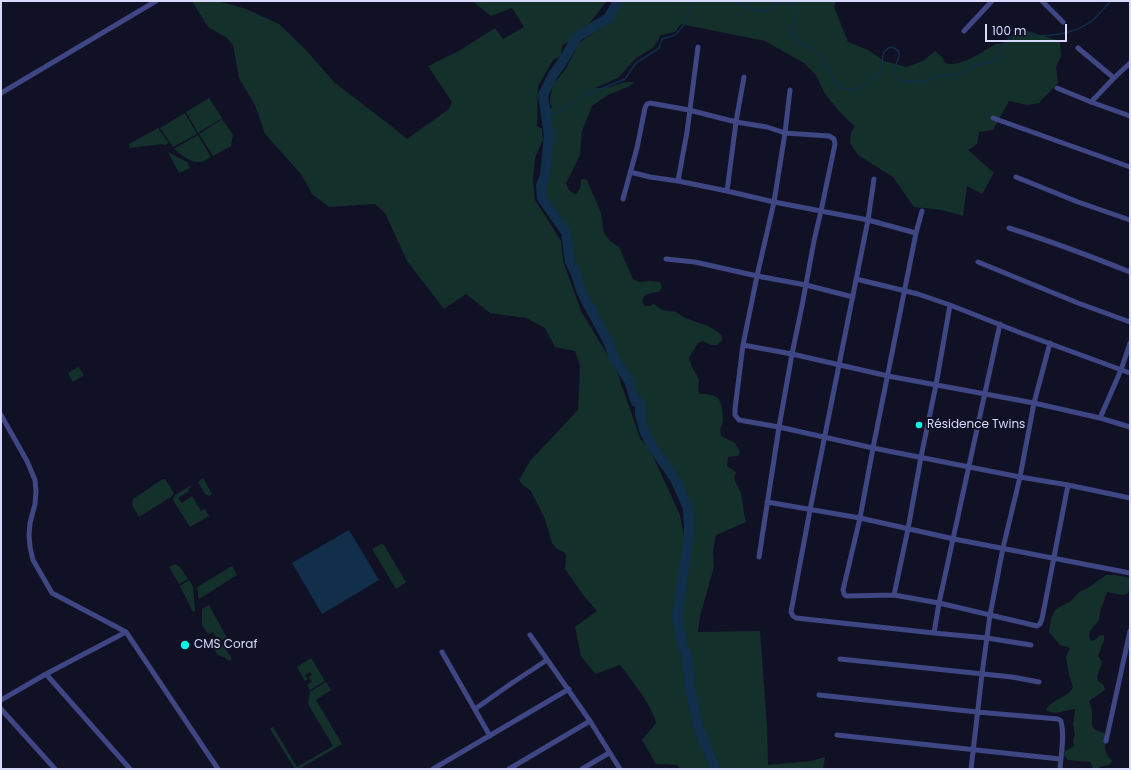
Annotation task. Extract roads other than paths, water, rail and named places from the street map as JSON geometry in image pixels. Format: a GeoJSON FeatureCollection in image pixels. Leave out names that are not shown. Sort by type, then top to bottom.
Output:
{"type":"FeatureCollection","features":[{"type":"Feature","properties":{"kind":"street"},"geometry":{"type":"LineString","coordinates":[[1,94],[156,1]]}},
{"type":"Feature","properties":{"kind":"street"},"geometry":{"type":"LineString","coordinates":[[964,31],[992,1]]}},
{"type":"Feature","properties":{"kind":"street"},"geometry":{"type":"LineString","coordinates":[[1042,1],[1063,22]]}},
{"type":"Feature","properties":{"kind":"street"},"geometry":{"type":"LineString","coordinates":[[678,181],[685,146],[698,47]]}},
{"type":"Feature","properties":{"kind":"street"},"geometry":{"type":"LineString","coordinates":[[1078,48],[1114,78]]}},
{"type":"Feature","properties":{"kind":"street"},"geometry":{"type":"LineString","coordinates":[[1091,102],[1130,63]]}},
{"type":"Feature","properties":{"kind":"street"},"geometry":{"type":"LineString","coordinates":[[727,191],[736,122],[744,77]]}},
{"type":"Feature","properties":{"kind":"street"},"geometry":{"type":"LineString","coordinates":[[1057,88],[1130,116]]}},
{"type":"Feature","properties":{"kind":"street"},"geometry":{"type":"LineString","coordinates":[[790,90],[774,202],[757,276],[744,345],[735,409],[735,415],[739,420],[873,448],[1130,498]]}},
{"type":"Feature","properties":{"kind":"street"},"geometry":{"type":"LineString","coordinates":[[623,199],[637,148],[645,108],[647,104],[650,103],[690,110],[736,122],[766,127],[785,133],[829,136],[834,139],[835,144],[822,211],[814,241],[778,427],[759,557]]}},
{"type":"Feature","properties":{"kind":"street"},"geometry":{"type":"LineString","coordinates":[[993,118],[1130,167]]}},
{"type":"Feature","properties":{"kind":"street"},"geometry":{"type":"LineString","coordinates":[[630,172],[868,220],[916,234]]}},
{"type":"Feature","properties":{"kind":"street"},"geometry":{"type":"LineString","coordinates":[[1016,177],[1078,202],[1130,220]]}},
{"type":"Feature","properties":{"kind":"street"},"geometry":{"type":"LineString","coordinates":[[874,179],[868,220],[810,510],[791,612],[792,616],[796,618],[987,638],[1031,645]]}},
{"type":"Feature","properties":{"kind":"street"},"geometry":{"type":"LineString","coordinates":[[922,211],[916,234],[860,518],[843,590],[844,594],[846,596],[894,595],[939,603],[1037,626],[1040,624],[1042,619],[1068,485]]}},
{"type":"Feature","properties":{"kind":"street"},"geometry":{"type":"LineString","coordinates":[[1009,228],[1058,244],[1130,272]]}},
{"type":"Feature","properties":{"kind":"street"},"geometry":{"type":"LineString","coordinates":[[666,259],[696,262],[757,276],[806,285],[853,297]]}},
{"type":"Feature","properties":{"kind":"street"},"geometry":{"type":"LineString","coordinates":[[978,262],[1078,303],[1130,322]]}},
{"type":"Feature","properties":{"kind":"street"},"geometry":{"type":"LineString","coordinates":[[856,279],[905,291],[950,305],[1130,373]]}},
{"type":"Feature","properties":{"kind":"street"},"geometry":{"type":"LineString","coordinates":[[894,595],[936,384],[950,305]]}},
{"type":"Feature","properties":{"kind":"street"},"geometry":{"type":"LineString","coordinates":[[934,633],[939,603],[1000,324]]}},
{"type":"Feature","properties":{"kind":"street"},"geometry":{"type":"LineString","coordinates":[[1100,418],[1121,370],[1130,342]]}},
{"type":"Feature","properties":{"kind":"street"},"geometry":{"type":"LineString","coordinates":[[971,769],[990,615],[1003,548],[1020,476],[1034,402],[1050,343]]}},
{"type":"Feature","properties":{"kind":"street"},"geometry":{"type":"LineString","coordinates":[[744,345],[792,354],[888,376],[1034,402],[1130,427]]}},
{"type":"Feature","properties":{"kind":"street"},"geometry":{"type":"LineString","coordinates":[[1,415],[27,460],[35,480],[35,504],[30,523],[29,535],[30,547],[33,560],[52,593],[126,632],[218,769]]}},
{"type":"Feature","properties":{"kind":"street"},"geometry":{"type":"LineString","coordinates":[[767,502],[860,518],[954,539],[1130,573]]}},
{"type":"Feature","properties":{"kind":"street"},"geometry":{"type":"LineString","coordinates":[[1106,741],[1130,631]]}},
{"type":"Feature","properties":{"kind":"street"},"geometry":{"type":"LineString","coordinates":[[1,700],[46,674],[126,632]]}},
{"type":"Feature","properties":{"kind":"street"},"geometry":{"type":"LineString","coordinates":[[530,635],[590,720],[620,769]]}},
{"type":"Feature","properties":{"kind":"street"},"geometry":{"type":"LineString","coordinates":[[442,652],[490,736]]}},
{"type":"Feature","properties":{"kind":"street"},"geometry":{"type":"LineString","coordinates":[[840,659],[1012,677],[1040,682]]}},
{"type":"Feature","properties":{"kind":"street"},"geometry":{"type":"LineString","coordinates":[[475,708],[548,660]]}},
{"type":"Feature","properties":{"kind":"street"},"geometry":{"type":"LineString","coordinates":[[46,674],[130,769]]}},
{"type":"Feature","properties":{"kind":"street"},"geometry":{"type":"LineString","coordinates":[[433,769],[569,689]]}},
{"type":"Feature","properties":{"kind":"street"},"geometry":{"type":"LineString","coordinates":[[819,695],[1058,719],[1061,721],[1062,744],[1060,769]]}},
{"type":"Feature","properties":{"kind":"street"},"geometry":{"type":"LineString","coordinates":[[1,709],[55,769]]}},
{"type":"Feature","properties":{"kind":"street"},"geometry":{"type":"LineString","coordinates":[[508,769],[590,720]]}},
{"type":"Feature","properties":{"kind":"street"},"geometry":{"type":"LineString","coordinates":[[837,735],[1060,759]]}},
{"type":"Feature","properties":{"kind":"street"},"geometry":{"type":"LineString","coordinates":[[582,769],[609,753]]}},
{"type":"Feature","properties":{"kind":"water"},"geometry":{"type":"Polygon","coordinates":[[[349,530],[379,580],[322,614],[292,563],[349,530]]]}},
{"type":"Feature","properties":{"kind":"waterway"},"geometry":{"type":"LineString","coordinates":[[616,1],[616,5],[608,18],[577,37],[553,75],[543,95],[549,135],[545,175],[541,186],[542,198],[566,232],[570,262],[575,271],[582,293],[609,343],[613,356],[629,381],[636,402],[640,402],[640,415],[644,430],[650,443],[675,479],[688,508],[689,534],[677,617],[682,644],[687,654],[687,665],[690,677],[689,684],[699,729],[716,769]]}},
{"type":"Feature","properties":{"kind":"waterway"},"geometry":{"type":"LineString","coordinates":[[546,116],[561,111],[581,97],[625,79],[636,63],[659,48],[662,39],[673,36],[688,20],[688,1]]}},
{"type":"Feature","properties":{"kind":"waterway"},"geometry":{"type":"LineString","coordinates":[[734,1],[760,11],[771,9],[779,2],[785,1]]}},
{"type":"Feature","properties":{"kind":"waterway"},"geometry":{"type":"LineString","coordinates":[[786,1],[793,3],[796,12],[792,28],[794,38],[818,53],[834,80],[843,88],[847,89],[856,89],[879,74],[883,66],[884,52],[891,47],[898,50],[899,53],[899,58],[894,68],[896,78],[899,80],[914,82],[925,81],[938,76],[959,74],[972,67],[992,61],[999,55],[1008,39],[1016,34],[1047,36],[1075,30],[1094,19],[1111,1]]}},
{"type":"Feature","properties":{"kind":"place","name":"Résidence Twins"},"geometry":{"type":"Point","coordinates":[919,425]}},
{"type":"Feature","properties":{"kind":"place","name":"CMS Coraf"},"geometry":{"type":"Point","coordinates":[185,645]}}]}
